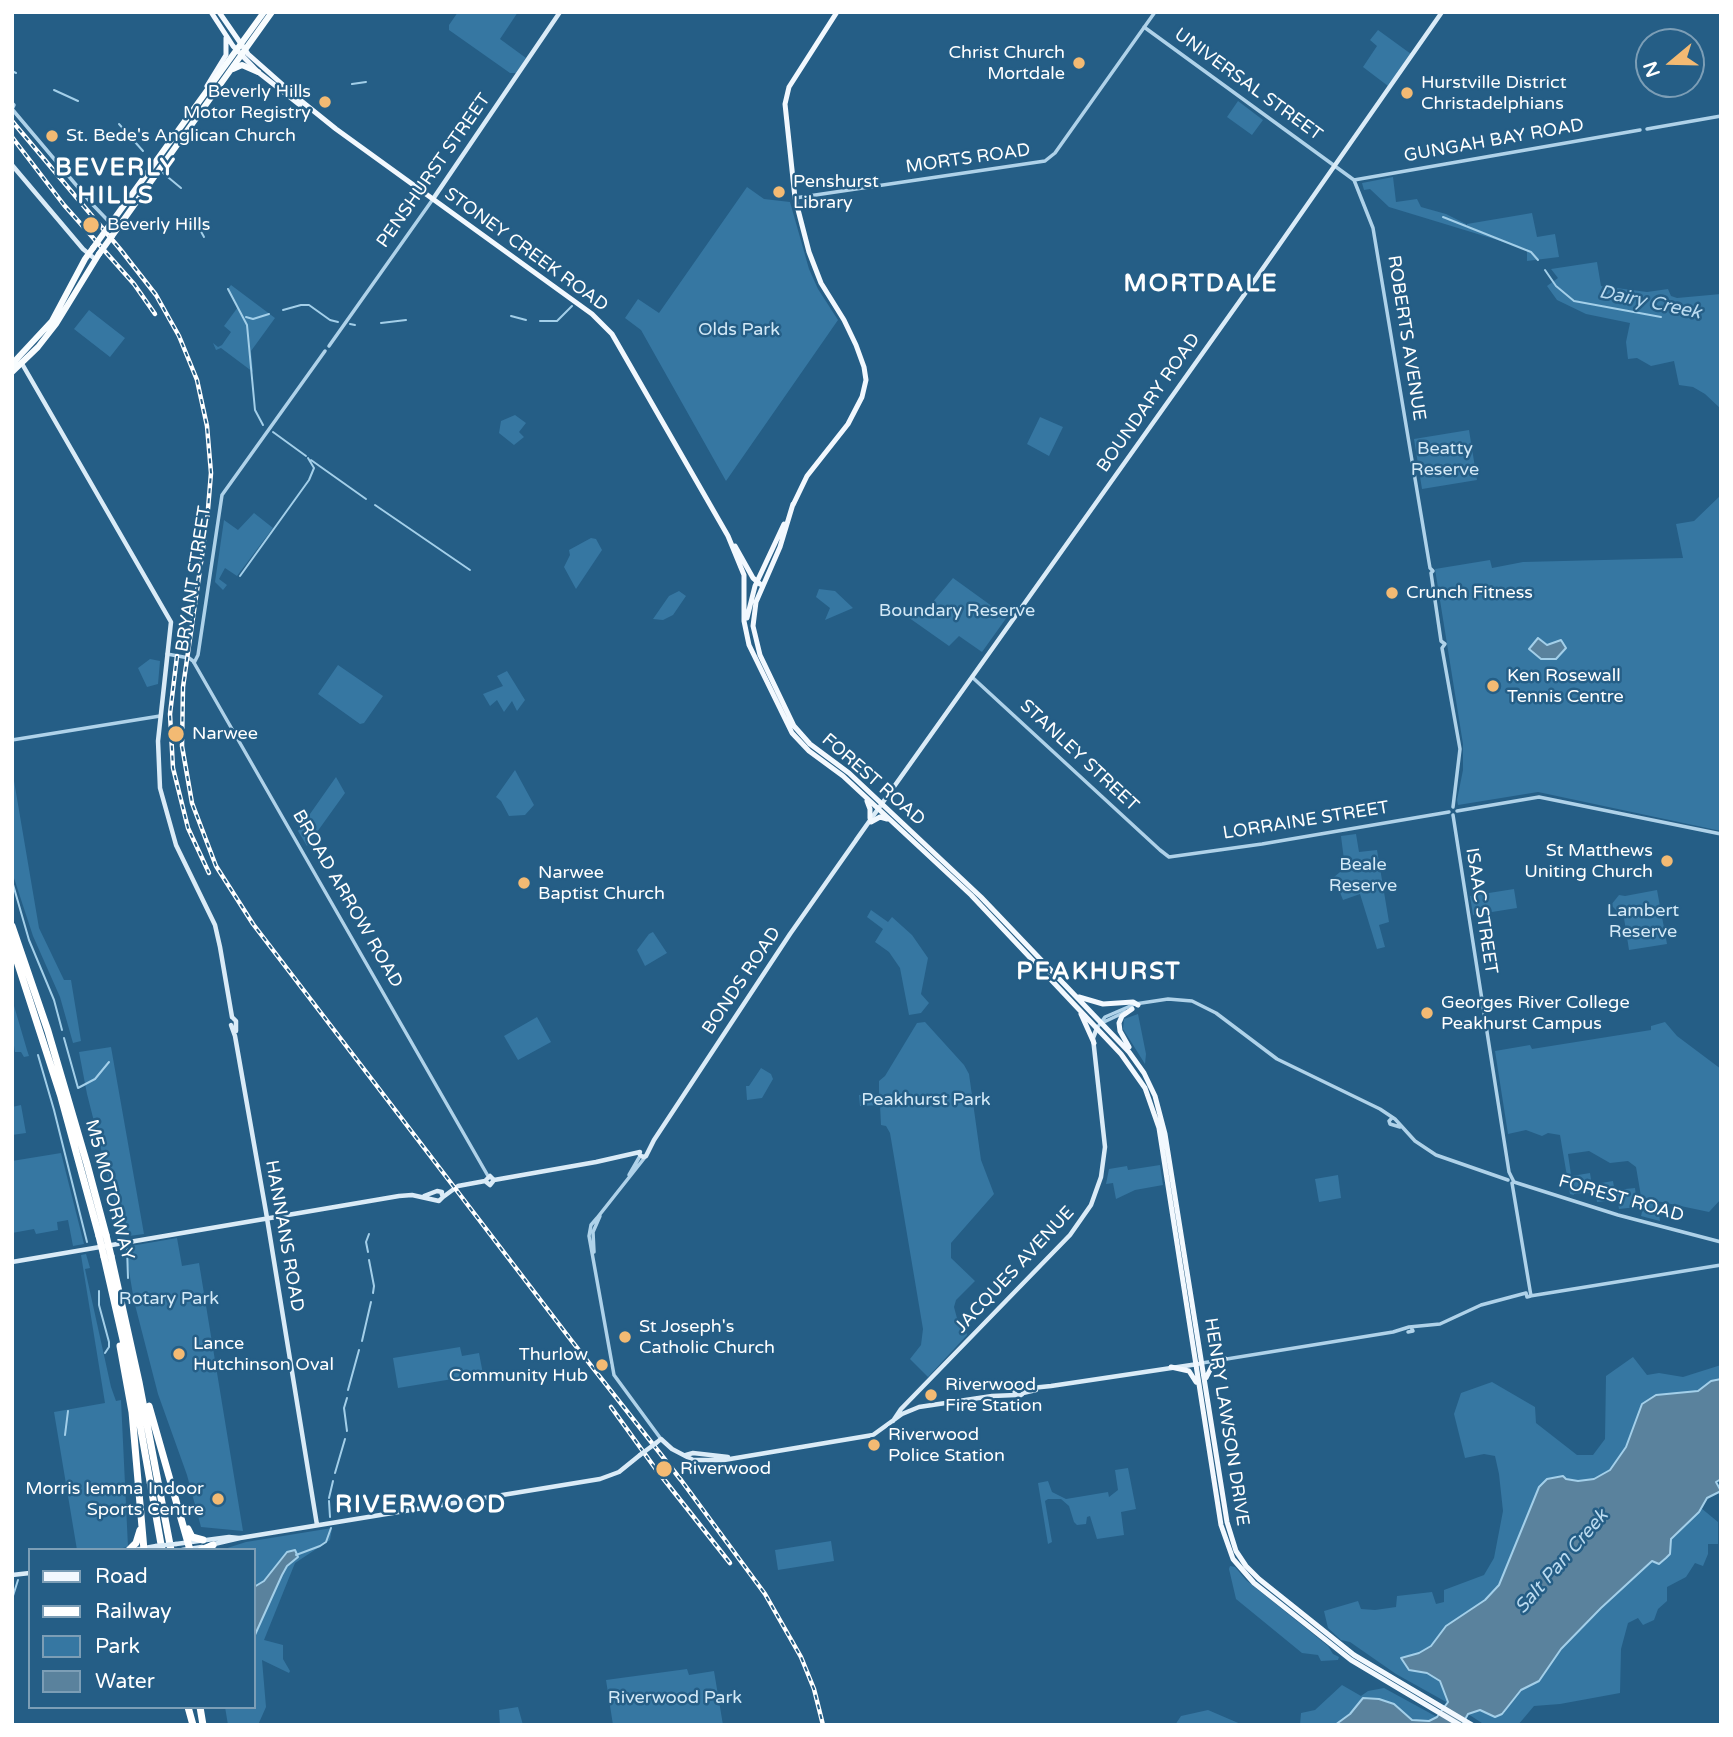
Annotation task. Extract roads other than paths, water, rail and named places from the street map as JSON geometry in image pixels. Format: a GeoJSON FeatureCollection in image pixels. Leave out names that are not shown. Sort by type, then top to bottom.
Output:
{"type":"FeatureCollection","features":[{"type":"Feature","properties":{"kind":"highway"},"geometry":{"type":"LineString","coordinates":[[111,230],[231,69],[264,12]]}},
{"type":"Feature","properties":{"kind":"highway"},"geometry":{"type":"LineString","coordinates":[[12,372],[56,324],[94,254],[204,96],[272,12]]}},
{"type":"Feature","properties":{"kind":"highway"},"geometry":{"type":"LineString","coordinates":[[231,69],[242,65],[258,72]]}},
{"type":"Feature","properties":{"kind":"highway"},"geometry":{"type":"LineString","coordinates":[[12,364],[21,361]]}},
{"type":"Feature","properties":{"kind":"highway","name":"M5 MOTORWAY"},"geometry":{"type":"LineString","coordinates":[[12,926],[48,1031],[84,1151],[102,1235]]}},
{"type":"Feature","properties":{"kind":"highway","name":"M5 MOTORWAY"},"geometry":{"type":"LineString","coordinates":[[12,946],[61,1097],[108,1257],[131,1344],[173,1547]]}},
{"type":"Feature","properties":{"kind":"highway"},"geometry":{"type":"LineString","coordinates":[[108,1257],[132,1412],[144,1548]]}},
{"type":"Feature","properties":{"kind":"highway","name":"M5 MOTORWAY"},"geometry":{"type":"LineString","coordinates":[[108,1257],[132,1380],[159,1548]]}},
{"type":"Feature","properties":{"kind":"highway"},"geometry":{"type":"LineString","coordinates":[[131,1344],[188,1548]]}},
{"type":"Feature","properties":{"kind":"highway"},"geometry":{"type":"LineString","coordinates":[[181,1517],[192,1537],[203,1540]]}},
{"type":"Feature","properties":{"kind":"highway"},"geometry":{"type":"LineString","coordinates":[[131,1548],[136,1543],[141,1522]]}},
{"type":"Feature","properties":{"kind":"highway"},"geometry":{"type":"LineString","coordinates":[[206,1548],[214,1545]]}},
{"type":"Feature","properties":{"kind":"main road","name":"STONEY CREEK ROAD"},"geometry":{"type":"LineString","coordinates":[[211,12],[225,35],[240,50],[334,128],[583,308],[609,330],[759,586]]}},
{"type":"Feature","properties":{"kind":"main road","name":"STONEY CREEK ROAD"},"geometry":{"type":"LineString","coordinates":[[219,12],[240,50],[258,72],[334,128]]}},
{"type":"Feature","properties":{"kind":"main road","name":"PENSHURST STREET"},"geometry":{"type":"LineString","coordinates":[[433,199],[560,12]]}},
{"type":"Feature","properties":{"kind":"main road","name":"FOREST ROAD"},"geometry":{"type":"LineString","coordinates":[[748,639],[748,614],[767,562],[793,504],[807,476],[848,424],[862,397],[866,380],[862,360],[849,330],[816,273],[795,198],[785,102],[786,93],[837,12]]}},
{"type":"Feature","properties":{"kind":"main road","name":"BOUNDARY ROAD"},"geometry":{"type":"LineString","coordinates":[[880,806],[1442,12]]}},
{"type":"Feature","properties":{"kind":"main road"},"geometry":{"type":"LineString","coordinates":[[204,96],[226,55],[225,35]]}},
{"type":"Feature","properties":{"kind":"main road"},"geometry":{"type":"LineString","coordinates":[[12,165],[94,254]]}},
{"type":"Feature","properties":{"kind":"main road"},"geometry":{"type":"LineString","coordinates":[[21,361],[168,616],[171,626],[160,716]]}},
{"type":"Feature","properties":{"kind":"main road","name":"FOREST ROAD"},"geometry":{"type":"LineString","coordinates":[[793,504],[780,547],[759,586],[754,620],[756,643],[791,721],[810,744],[849,773],[893,822],[977,901],[1076,1005],[1099,1025]]}},
{"type":"Feature","properties":{"kind":"main road","name":"STONEY CREEK ROAD"},"geometry":{"type":"LineString","coordinates":[[728,537],[744,575],[744,621]]}},
{"type":"Feature","properties":{"kind":"main road","name":"STONEY CREEK ROAD"},"geometry":{"type":"LineString","coordinates":[[737,558],[759,586]]}},
{"type":"Feature","properties":{"kind":"main road"},"geometry":{"type":"LineString","coordinates":[[750,572],[756,573],[767,562]]}},
{"type":"Feature","properties":{"kind":"main road","name":"FOREST ROAD"},"geometry":{"type":"LineString","coordinates":[[744,621],[748,639],[792,733],[809,751],[880,806],[976,891],[1076,996],[1099,1025]]}},
{"type":"Feature","properties":{"kind":"main road","name":"HANNANS ROAD"},"geometry":{"type":"LineString","coordinates":[[160,716],[158,761],[163,803],[176,845],[215,925],[220,947],[232,1017],[229,1021],[233,1024],[267,1217],[317,1525]]}},
{"type":"Feature","properties":{"kind":"main road"},"geometry":{"type":"LineString","coordinates":[[865,797],[870,807],[870,820],[881,817],[893,822]]}},
{"type":"Feature","properties":{"kind":"main road","name":"BONDS ROAD"},"geometry":{"type":"LineString","coordinates":[[487,1179],[494,1180],[642,1154],[880,806]]}},
{"type":"Feature","properties":{"kind":"main road"},"geometry":{"type":"LineString","coordinates":[[1076,996],[1101,1004],[1138,1004]]}},
{"type":"Feature","properties":{"kind":"main road"},"geometry":{"type":"LineString","coordinates":[[1076,1005],[1087,1024],[1094,1045]]}},
{"type":"Feature","properties":{"kind":"main road"},"geometry":{"type":"LineString","coordinates":[[1132,1009],[1122,1016],[1119,1026],[1136,1061]]}},
{"type":"Feature","properties":{"kind":"main road","name":"HENRY LAWSON DRIVE"},"geometry":{"type":"LineString","coordinates":[[1099,1025],[1136,1072],[1148,1093],[1156,1116],[1199,1364],[1206,1382],[1227,1526],[1236,1551],[1254,1575],[1323,1635]]}},
{"type":"Feature","properties":{"kind":"main road","name":"HENRY LAWSON DRIVE"},"geometry":{"type":"LineString","coordinates":[[1099,1025],[1136,1061],[1155,1096],[1164,1126],[1221,1525],[1228,1550],[1239,1568],[1250,1579],[1323,1635],[1392,1683],[1460,1725]]}},
{"type":"Feature","properties":{"kind":"main road","name":"JACQUES AVENUE"},"geometry":{"type":"LineString","coordinates":[[893,1420],[1070,1235],[1091,1205],[1101,1177],[1105,1147],[1094,1045],[1094,1034],[1099,1025]]}},
{"type":"Feature","properties":{"kind":"main road"},"geometry":{"type":"LineString","coordinates":[[1094,1045],[1098,1037],[1105,1036]]}},
{"type":"Feature","properties":{"kind":"main road"},"geometry":{"type":"LineString","coordinates":[[420,1197],[449,1192],[460,1185],[487,1179]]}},
{"type":"Feature","properties":{"kind":"main road"},"geometry":{"type":"LineString","coordinates":[[12,1262],[401,1195],[437,1201],[434,1197],[439,1194]]}},
{"type":"Feature","properties":{"kind":"main road"},"geometry":{"type":"LineString","coordinates":[[1206,1382],[1209,1369],[1225,1359]]}},
{"type":"Feature","properties":{"kind":"main road"},"geometry":{"type":"LineString","coordinates":[[159,1548],[214,1545],[240,1538],[605,1478],[624,1469],[659,1441],[692,1460],[705,1462],[871,1436],[881,1432],[906,1412],[1016,1392],[1018,1387],[1023,1391],[1199,1364]]}},
{"type":"Feature","properties":{"kind":"main road"},"geometry":{"type":"LineString","coordinates":[[1171,1367],[1186,1370],[1193,1375],[1202,1398]]}},
{"type":"Feature","properties":{"kind":"main road"},"geometry":{"type":"LineString","coordinates":[[919,1391],[919,1408]]}},
{"type":"Feature","properties":{"kind":"main road"},"geometry":{"type":"LineString","coordinates":[[188,1548],[203,1540],[240,1538]]}},
{"type":"Feature","properties":{"kind":"main road","name":"HENRY LAWSON DRIVE"},"geometry":{"type":"LineString","coordinates":[[1392,1683],[1472,1725]]}},
{"type":"Feature","properties":{"kind":"street","name":"MORTS ROAD"},"geometry":{"type":"LineString","coordinates":[[795,198],[1045,161],[1055,153],[1155,12]]}},
{"type":"Feature","properties":{"kind":"street","name":"UNIVERSAL STREET"},"geometry":{"type":"LineString","coordinates":[[1144,27],[1335,166]]}},
{"type":"Feature","properties":{"kind":"street"},"geometry":{"type":"LineString","coordinates":[[12,103],[15,105],[12,109],[111,230]]}},
{"type":"Feature","properties":{"kind":"street","name":"GUNGAH BAY ROAD"},"geometry":{"type":"LineString","coordinates":[[1354,180],[1640,130],[1643,133],[1647,129],[1721,117]]}},
{"type":"Feature","properties":{"kind":"street"},"geometry":{"type":"LineString","coordinates":[[1335,166],[1354,180]]}},
{"type":"Feature","properties":{"kind":"street","name":"ROBERTS AVENUE"},"geometry":{"type":"LineString","coordinates":[[1354,180],[1375,236],[1441,641],[1438,645],[1442,648],[1460,749],[1455,809]]}},
{"type":"Feature","properties":{"kind":"street","name":"PENSHURST STREET"},"geometry":{"type":"LineString","coordinates":[[221,499],[325,351],[329,350],[329,345],[433,199]]}},
{"type":"Feature","properties":{"kind":"street","name":"BRYANT STREET"},"geometry":{"type":"LineString","coordinates":[[194,663],[198,655],[221,499]]}},
{"type":"Feature","properties":{"kind":"street"},"geometry":{"type":"LineString","coordinates":[[167,654],[189,658],[194,663]]}},
{"type":"Feature","properties":{"kind":"street","name":"BROAD ARROW ROAD"},"geometry":{"type":"LineString","coordinates":[[194,663],[487,1179]]}},
{"type":"Feature","properties":{"kind":"street","name":"STANLEY STREET"},"geometry":{"type":"LineString","coordinates":[[972,677],[1167,856]]}},
{"type":"Feature","properties":{"kind":"street"},"geometry":{"type":"LineString","coordinates":[[12,740],[160,716]]}},
{"type":"Feature","properties":{"kind":"street"},"geometry":{"type":"LineString","coordinates":[[1451,814],[1455,809],[1539,797],[1721,834]]}},
{"type":"Feature","properties":{"kind":"street","name":"LORRAINE STREET"},"geometry":{"type":"LineString","coordinates":[[1167,856],[1177,857],[1451,814]]}},
{"type":"Feature","properties":{"kind":"street","name":"ISAAC STREET"},"geometry":{"type":"LineString","coordinates":[[1451,814],[1529,1294]]}},
{"type":"Feature","properties":{"kind":"street","name":"FOREST ROAD"},"geometry":{"type":"LineString","coordinates":[[1099,1025],[1104,1018],[1117,1011],[1138,1004],[1179,999],[1204,1006],[1277,1059],[1380,1109],[1436,1155],[1618,1216],[1721,1241]]}},
{"type":"Feature","properties":{"kind":"street"},"geometry":{"type":"LineString","coordinates":[[1099,1025],[1138,1004]]}},
{"type":"Feature","properties":{"kind":"street"},"geometry":{"type":"LineString","coordinates":[[628,1177],[642,1154]]}},
{"type":"Feature","properties":{"kind":"street"},"geometry":{"type":"LineString","coordinates":[[642,1154],[600,1216],[591,1238],[614,1375],[659,1441]]}},
{"type":"Feature","properties":{"kind":"street"},"geometry":{"type":"LineString","coordinates":[[1199,1364],[1444,1323],[1481,1305],[1529,1294],[1721,1265]]}},
{"type":"Feature","properties":{"kind":"water"},"geometry":{"type":"Polygon","coordinates":[[[1538,638],[1547,645],[1561,640],[1566,648],[1556,659],[1541,659],[1529,649],[1538,638]]]}},
{"type":"Feature","properties":{"kind":"water","name":"Salt Pan Creek"},"geometry":{"type":"Polygon","coordinates":[[[1721,1379],[1721,1479],[1716,1482],[1721,1491],[1707,1498],[1699,1512],[1671,1539],[1670,1554],[1659,1564],[1652,1561],[1601,1608],[1561,1649],[1539,1681],[1521,1690],[1502,1714],[1495,1717],[1480,1710],[1468,1714],[1462,1725],[1335,1725],[1350,1714],[1363,1698],[1394,1704],[1412,1720],[1429,1721],[1437,1717],[1448,1702],[1440,1681],[1427,1673],[1409,1670],[1401,1658],[1431,1646],[1446,1626],[1485,1600],[1499,1585],[1539,1487],[1547,1479],[1563,1476],[1578,1481],[1594,1479],[1610,1470],[1626,1447],[1642,1404],[1656,1395],[1698,1391],[1711,1381],[1721,1379]]]}},
{"type":"Feature","properties":{"kind":"water"},"geometry":{"type":"Polygon","coordinates":[[[295,1550],[298,1557],[287,1566],[256,1633],[256,1586],[264,1581],[287,1552],[295,1550]]]}},
{"type":"Feature","properties":{"kind":"waterway"},"geometry":{"type":"LineString","coordinates":[[12,71],[16,73]]}},
{"type":"Feature","properties":{"kind":"waterway"},"geometry":{"type":"LineString","coordinates":[[352,84],[366,82]]}},
{"type":"Feature","properties":{"kind":"waterway"},"geometry":{"type":"LineString","coordinates":[[54,90],[78,101]]}},
{"type":"Feature","properties":{"kind":"waterway"},"geometry":{"type":"LineString","coordinates":[[119,124],[143,151]]}},
{"type":"Feature","properties":{"kind":"waterway"},"geometry":{"type":"LineString","coordinates":[[163,173],[181,188]]}},
{"type":"Feature","properties":{"kind":"waterway","name":"Dairy Creek"},"geometry":{"type":"LineString","coordinates":[[1443,217],[1531,252],[1538,260]]}},
{"type":"Feature","properties":{"kind":"waterway"},"geometry":{"type":"LineString","coordinates":[[199,228],[204,237]]}},
{"type":"Feature","properties":{"kind":"waterway","name":"Dairy Creek"},"geometry":{"type":"LineString","coordinates":[[1545,270],[1556,286],[1574,301],[1661,317]]}},
{"type":"Feature","properties":{"kind":"waterway"},"geometry":{"type":"LineString","coordinates":[[228,289],[247,325],[255,410],[263,425]]}},
{"type":"Feature","properties":{"kind":"waterway"},"geometry":{"type":"LineString","coordinates":[[283,310],[309,305],[330,320],[338,322]]}},
{"type":"Feature","properties":{"kind":"waterway"},"geometry":{"type":"LineString","coordinates":[[540,321],[557,321],[572,306]]}},
{"type":"Feature","properties":{"kind":"waterway"},"geometry":{"type":"LineString","coordinates":[[246,317],[253,319],[269,314]]}},
{"type":"Feature","properties":{"kind":"waterway"},"geometry":{"type":"LineString","coordinates":[[511,316],[526,320]]}},
{"type":"Feature","properties":{"kind":"waterway"},"geometry":{"type":"LineString","coordinates":[[381,323],[406,320]]}},
{"type":"Feature","properties":{"kind":"waterway"},"geometry":{"type":"LineString","coordinates":[[350,324],[355,325]]}},
{"type":"Feature","properties":{"kind":"waterway"},"geometry":{"type":"LineString","coordinates":[[273,432],[306,456]]}},
{"type":"Feature","properties":{"kind":"waterway"},"geometry":{"type":"LineString","coordinates":[[240,576],[309,480],[314,468],[308,458]]}},
{"type":"Feature","properties":{"kind":"waterway"},"geometry":{"type":"LineString","coordinates":[[311,460],[366,499]]}},
{"type":"Feature","properties":{"kind":"waterway"},"geometry":{"type":"LineString","coordinates":[[375,505],[470,570]]}},
{"type":"Feature","properties":{"kind":"waterway"},"geometry":{"type":"LineString","coordinates":[[12,881],[29,940],[54,1000],[62,1030]]}},
{"type":"Feature","properties":{"kind":"waterway"},"geometry":{"type":"LineString","coordinates":[[64,1038],[78,1088],[95,1079],[109,1062]]}},
{"type":"Feature","properties":{"kind":"waterway"},"geometry":{"type":"LineString","coordinates":[[38,1055],[87,1242]]}},
{"type":"Feature","properties":{"kind":"waterway"},"geometry":{"type":"LineString","coordinates":[[368,1252],[366,1242],[369,1234]]}},
{"type":"Feature","properties":{"kind":"waterway"},"geometry":{"type":"LineString","coordinates":[[127,1248],[128,1278]]}},
{"type":"Feature","properties":{"kind":"waterway"},"geometry":{"type":"LineString","coordinates":[[369,1260],[373,1293]]}},
{"type":"Feature","properties":{"kind":"waterway"},"geometry":{"type":"LineString","coordinates":[[99,1291],[99,1305],[109,1342],[105,1353]]}},
{"type":"Feature","properties":{"kind":"waterway"},"geometry":{"type":"LineString","coordinates":[[362,1341],[371,1302]]}},
{"type":"Feature","properties":{"kind":"waterway"},"geometry":{"type":"LineString","coordinates":[[348,1390],[359,1350]]}},
{"type":"Feature","properties":{"kind":"waterway"},"geometry":{"type":"LineString","coordinates":[[347,1398],[344,1408],[347,1431]]}},
{"type":"Feature","properties":{"kind":"waterway"},"geometry":{"type":"LineString","coordinates":[[65,1435],[68,1411]]}},
{"type":"Feature","properties":{"kind":"waterway"},"geometry":{"type":"LineString","coordinates":[[335,1473],[345,1439]]}},
{"type":"Feature","properties":{"kind":"waterway"},"geometry":{"type":"LineString","coordinates":[[329,1498],[333,1481]]}},
{"type":"Feature","properties":{"kind":"waterway"},"geometry":{"type":"LineString","coordinates":[[329,1501],[330,1517]]}},
{"type":"Feature","properties":{"kind":"waterway"},"geometry":{"type":"LineString","coordinates":[[296,1555],[326,1542],[331,1528]]}},
{"type":"Feature","properties":{"kind":"waterway"},"geometry":{"type":"LineString","coordinates":[[12,1599],[18,1580]]}},
{"type":"Feature","properties":{"kind":"railway"},"geometry":{"type":"LineString","coordinates":[[12,121],[156,295],[179,336],[197,380],[207,426],[211,473],[207,521],[183,687],[182,746],[192,803],[216,866],[253,924],[681,1480],[765,1594],[801,1657],[814,1689],[823,1725]]}},
{"type":"Feature","properties":{"kind":"railway"},"geometry":{"type":"LineString","coordinates":[[12,137],[64,205],[134,284],[155,314]]}},
{"type":"Feature","properties":{"kind":"railway"},"geometry":{"type":"LineString","coordinates":[[177,656],[170,714],[173,768],[188,828],[209,873]]}},
{"type":"Feature","properties":{"kind":"railway"},"geometry":{"type":"LineString","coordinates":[[611,1407],[730,1563]]}},
{"type":"Feature","properties":{"kind":"place","name":"Christ Church Mortdale"},"geometry":{"type":"Point","coordinates":[1079,63]}},
{"type":"Feature","properties":{"kind":"place","name":"Hurstville District Christadelphians"},"geometry":{"type":"Point","coordinates":[1407,93]}},
{"type":"Feature","properties":{"kind":"place","name":"Beverly Hills Motor Registry"},"geometry":{"type":"Point","coordinates":[325,102]}},
{"type":"Feature","properties":{"kind":"place","name":"St. Bede's Anglican Church"},"geometry":{"type":"Point","coordinates":[52,136]}},
{"type":"Feature","properties":{"kind":"place","name":"Penshurst Library"},"geometry":{"type":"Point","coordinates":[779,192]}},
{"type":"Feature","properties":{"kind":"place","name":"Beverly Hills"},"geometry":{"type":"Point","coordinates":[91,225]}},
{"type":"Feature","properties":{"kind":"place","name":"Crunch Fitness"},"geometry":{"type":"Point","coordinates":[1392,593]}},
{"type":"Feature","properties":{"kind":"place","name":"Ken Rosewall Tennis Centre"},"geometry":{"type":"Point","coordinates":[1493,686]}},
{"type":"Feature","properties":{"kind":"place","name":"Narwee"},"geometry":{"type":"Point","coordinates":[176,734]}},
{"type":"Feature","properties":{"kind":"place","name":"St Matthews Uniting Church"},"geometry":{"type":"Point","coordinates":[1667,861]}},
{"type":"Feature","properties":{"kind":"place","name":"Narwee Baptist Church"},"geometry":{"type":"Point","coordinates":[524,883]}},
{"type":"Feature","properties":{"kind":"place","name":"Georges River College Peakhurst Campus"},"geometry":{"type":"Point","coordinates":[1427,1013]}},
{"type":"Feature","properties":{"kind":"place","name":"St Joseph's Catholic Church"},"geometry":{"type":"Point","coordinates":[625,1337]}},
{"type":"Feature","properties":{"kind":"place","name":"Lance Hutchinson Oval"},"geometry":{"type":"Point","coordinates":[179,1354]}},
{"type":"Feature","properties":{"kind":"place","name":"Thurlow Community Hub"},"geometry":{"type":"Point","coordinates":[602,1365]}},
{"type":"Feature","properties":{"kind":"place","name":"Riverwood Fire Station"},"geometry":{"type":"Point","coordinates":[931,1395]}},
{"type":"Feature","properties":{"kind":"place","name":"Riverwood Police Station"},"geometry":{"type":"Point","coordinates":[874,1445]}},
{"type":"Feature","properties":{"kind":"place","name":"Riverwood"},"geometry":{"type":"Point","coordinates":[664,1469]}},
{"type":"Feature","properties":{"kind":"place","name":"Morris Iemma Indoor Sports Centre"},"geometry":{"type":"Point","coordinates":[218,1499]}},
{"type":"Feature","properties":{"kind":"district","name":"BEVERLY HILLS"},"geometry":{"type":"Point","coordinates":[116,183]}},
{"type":"Feature","properties":{"kind":"district","name":"MORTDALE"},"geometry":{"type":"Point","coordinates":[1201,285]}},
{"type":"Feature","properties":{"kind":"district","name":"PEAKHURST"},"geometry":{"type":"Point","coordinates":[1099,973]}},
{"type":"Feature","properties":{"kind":"district","name":"RIVERWOOD"},"geometry":{"type":"Point","coordinates":[421,1506]}},
{"type":"Feature","properties":{"kind":"park label","name":"Olds Park"},"geometry":{"type":"Point","coordinates":[739,330]}},
{"type":"Feature","properties":{"kind":"park label","name":"Beatty Reserve"},"geometry":{"type":"Point","coordinates":[1445,459]}},
{"type":"Feature","properties":{"kind":"park label","name":"Boundary Reserve"},"geometry":{"type":"Point","coordinates":[957,611]}},
{"type":"Feature","properties":{"kind":"park label","name":"Beale Reserve"},"geometry":{"type":"Point","coordinates":[1363,875]}},
{"type":"Feature","properties":{"kind":"park label","name":"Lambert Reserve"},"geometry":{"type":"Point","coordinates":[1643,921]}},
{"type":"Feature","properties":{"kind":"park label","name":"Peakhurst Park"},"geometry":{"type":"Point","coordinates":[926,1100]}},
{"type":"Feature","properties":{"kind":"park label","name":"Rotary Park"},"geometry":{"type":"Point","coordinates":[169,1299]}},
{"type":"Feature","properties":{"kind":"park label","name":"Riverwood Park"},"geometry":{"type":"Point","coordinates":[675,1698]}}]}
